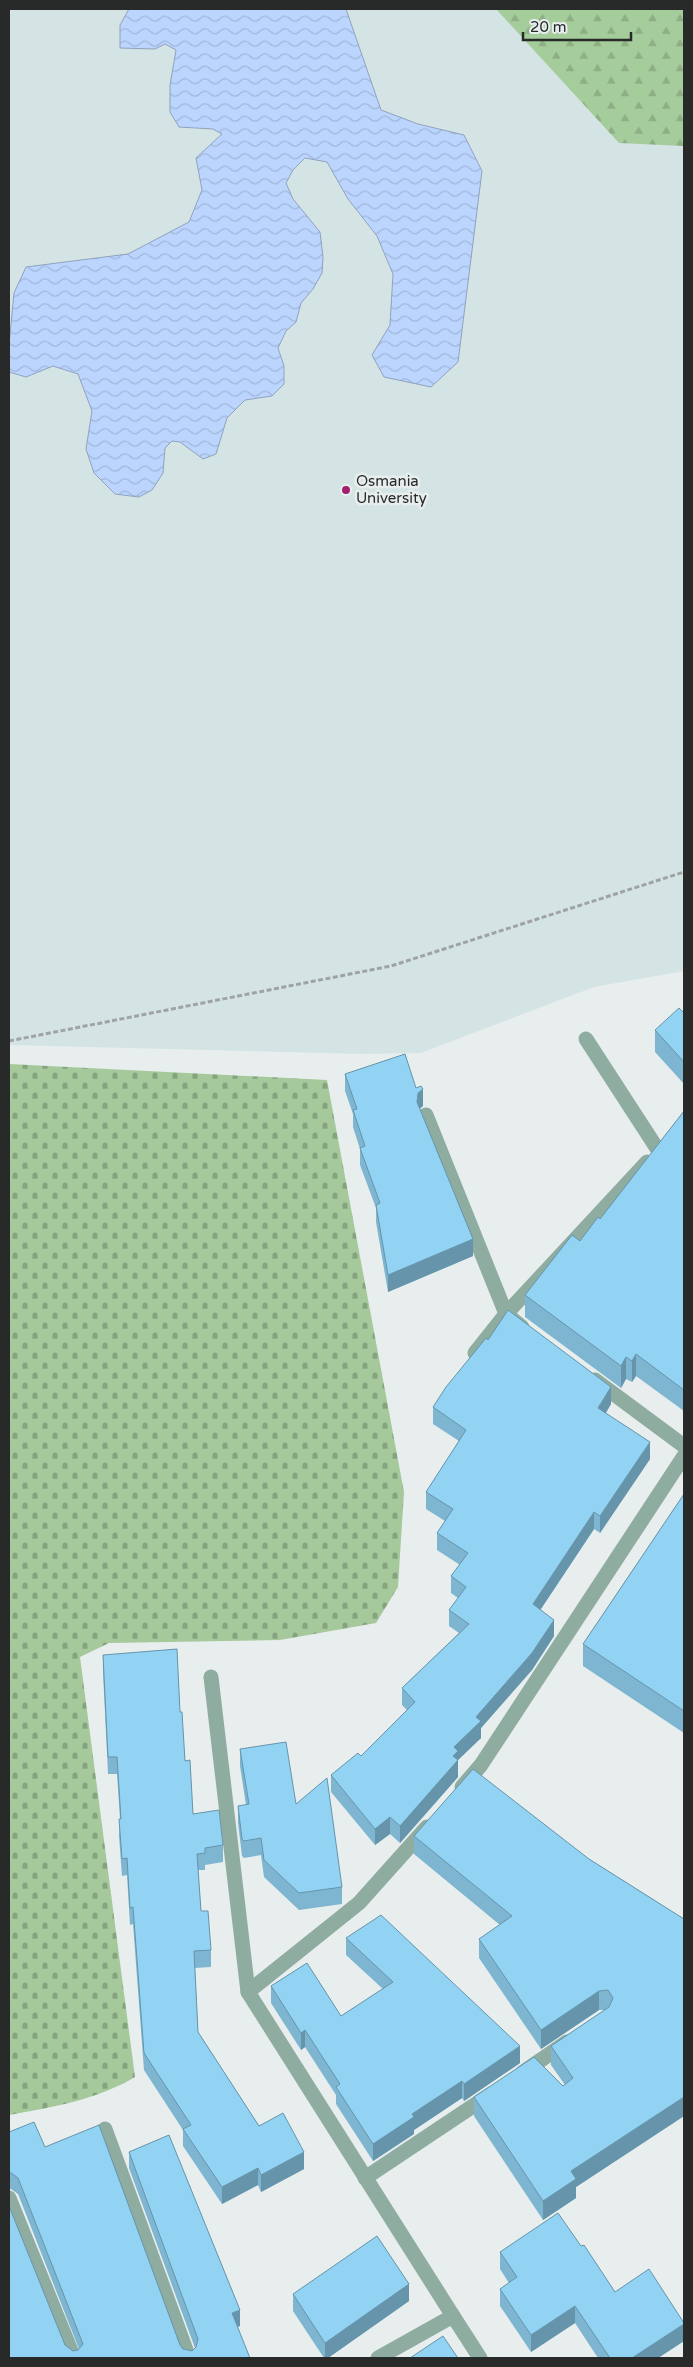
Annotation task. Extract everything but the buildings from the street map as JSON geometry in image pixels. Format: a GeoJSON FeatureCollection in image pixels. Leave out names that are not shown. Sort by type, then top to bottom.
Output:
{"type":"FeatureCollection","features":[{"type":"Feature","properties":{"kind":"street"},"geometry":{"type":"LineString","coordinates":[[586,1038],[658,1150]]}},
{"type":"Feature","properties":{"kind":"street"},"geometry":{"type":"LineString","coordinates":[[426,1115],[506,1314],[537,1337]]}},
{"type":"Feature","properties":{"kind":"street"},"geometry":{"type":"LineString","coordinates":[[465,1366],[506,1314],[668,1138]]}},
{"type":"Feature","properties":{"kind":"street"},"geometry":{"type":"LineString","coordinates":[[583,1372],[684,1446]]}},
{"type":"Feature","properties":{"kind":"street"},"geometry":{"type":"LineString","coordinates":[[449,1802],[481,1766],[684,1456]]}},
{"type":"Feature","properties":{"kind":"street"},"geometry":{"type":"LineString","coordinates":[[211,1677],[248,1992],[480,2358]]}},
{"type":"Feature","properties":{"kind":"street"},"geometry":{"type":"LineString","coordinates":[[248,1992],[359,1903],[436,1816]]}},
{"type":"Feature","properties":{"kind":"street"},"geometry":{"type":"LineString","coordinates":[[365,2178],[579,2035]]}},
{"type":"Feature","properties":{"kind":"street"},"geometry":{"type":"LineString","coordinates":[[105,2129],[189,2358]]}},
{"type":"Feature","properties":{"kind":"street"},"geometry":{"type":"LineString","coordinates":[[9,2198],[74,2358]]}},
{"type":"Feature","properties":{"kind":"street"},"geometry":{"type":"LineString","coordinates":[[378,2358],[452,2316]]}},
{"type":"Feature","properties":{"kind":"path"},"geometry":{"type":"LineString","coordinates":[[9,1041],[391,966],[684,872]]}},
{"type":"Feature","properties":{"kind":"shaded area","name":"Osmania University"},"geometry":{"type":"Polygon","coordinates":[[[9,9],[684,9],[684,971],[594,987],[421,1053],[362,1054],[9,1045],[9,9]]]}},
{"type":"Feature","properties":{"kind":"green space"},"geometry":{"type":"Polygon","coordinates":[[[496,9],[684,9],[684,146],[619,143],[496,9]]]}},
{"type":"Feature","properties":{"kind":"green space"},"geometry":{"type":"Polygon","coordinates":[[[9,1064],[327,1080],[404,1492],[398,1587],[376,1623],[280,1640],[109,1643],[80,1657],[135,2077],[105,2092],[90,2097],[58,2106],[9,2115],[9,1064]]]}},
{"type":"Feature","properties":{"kind":"water"},"geometry":{"type":"Polygon","coordinates":[[[129,9],[346,9],[381,110],[418,124],[464,135],[482,171],[458,362],[431,387],[384,377],[372,355],[390,325],[393,274],[377,236],[348,199],[327,162],[305,158],[293,170],[286,183],[293,199],[320,232],[323,257],[322,273],[313,289],[301,303],[296,322],[286,331],[278,348],[284,366],[284,384],[272,396],[245,400],[227,418],[216,454],[203,459],[180,442],[172,441],[165,448],[163,473],[152,490],[139,497],[115,494],[94,473],[86,449],[92,411],[78,374],[53,366],[26,377],[9,372],[9,345],[14,293],[26,267],[128,254],[189,222],[202,190],[196,158],[222,134],[213,129],[179,127],[170,112],[170,85],[176,50],[165,44],[155,49],[120,48],[120,25],[129,9]]]}},
{"type":"Feature","properties":{"kind":"place","name":"Osmania University"},"geometry":{"type":"Point","coordinates":[346,490]}}]}
